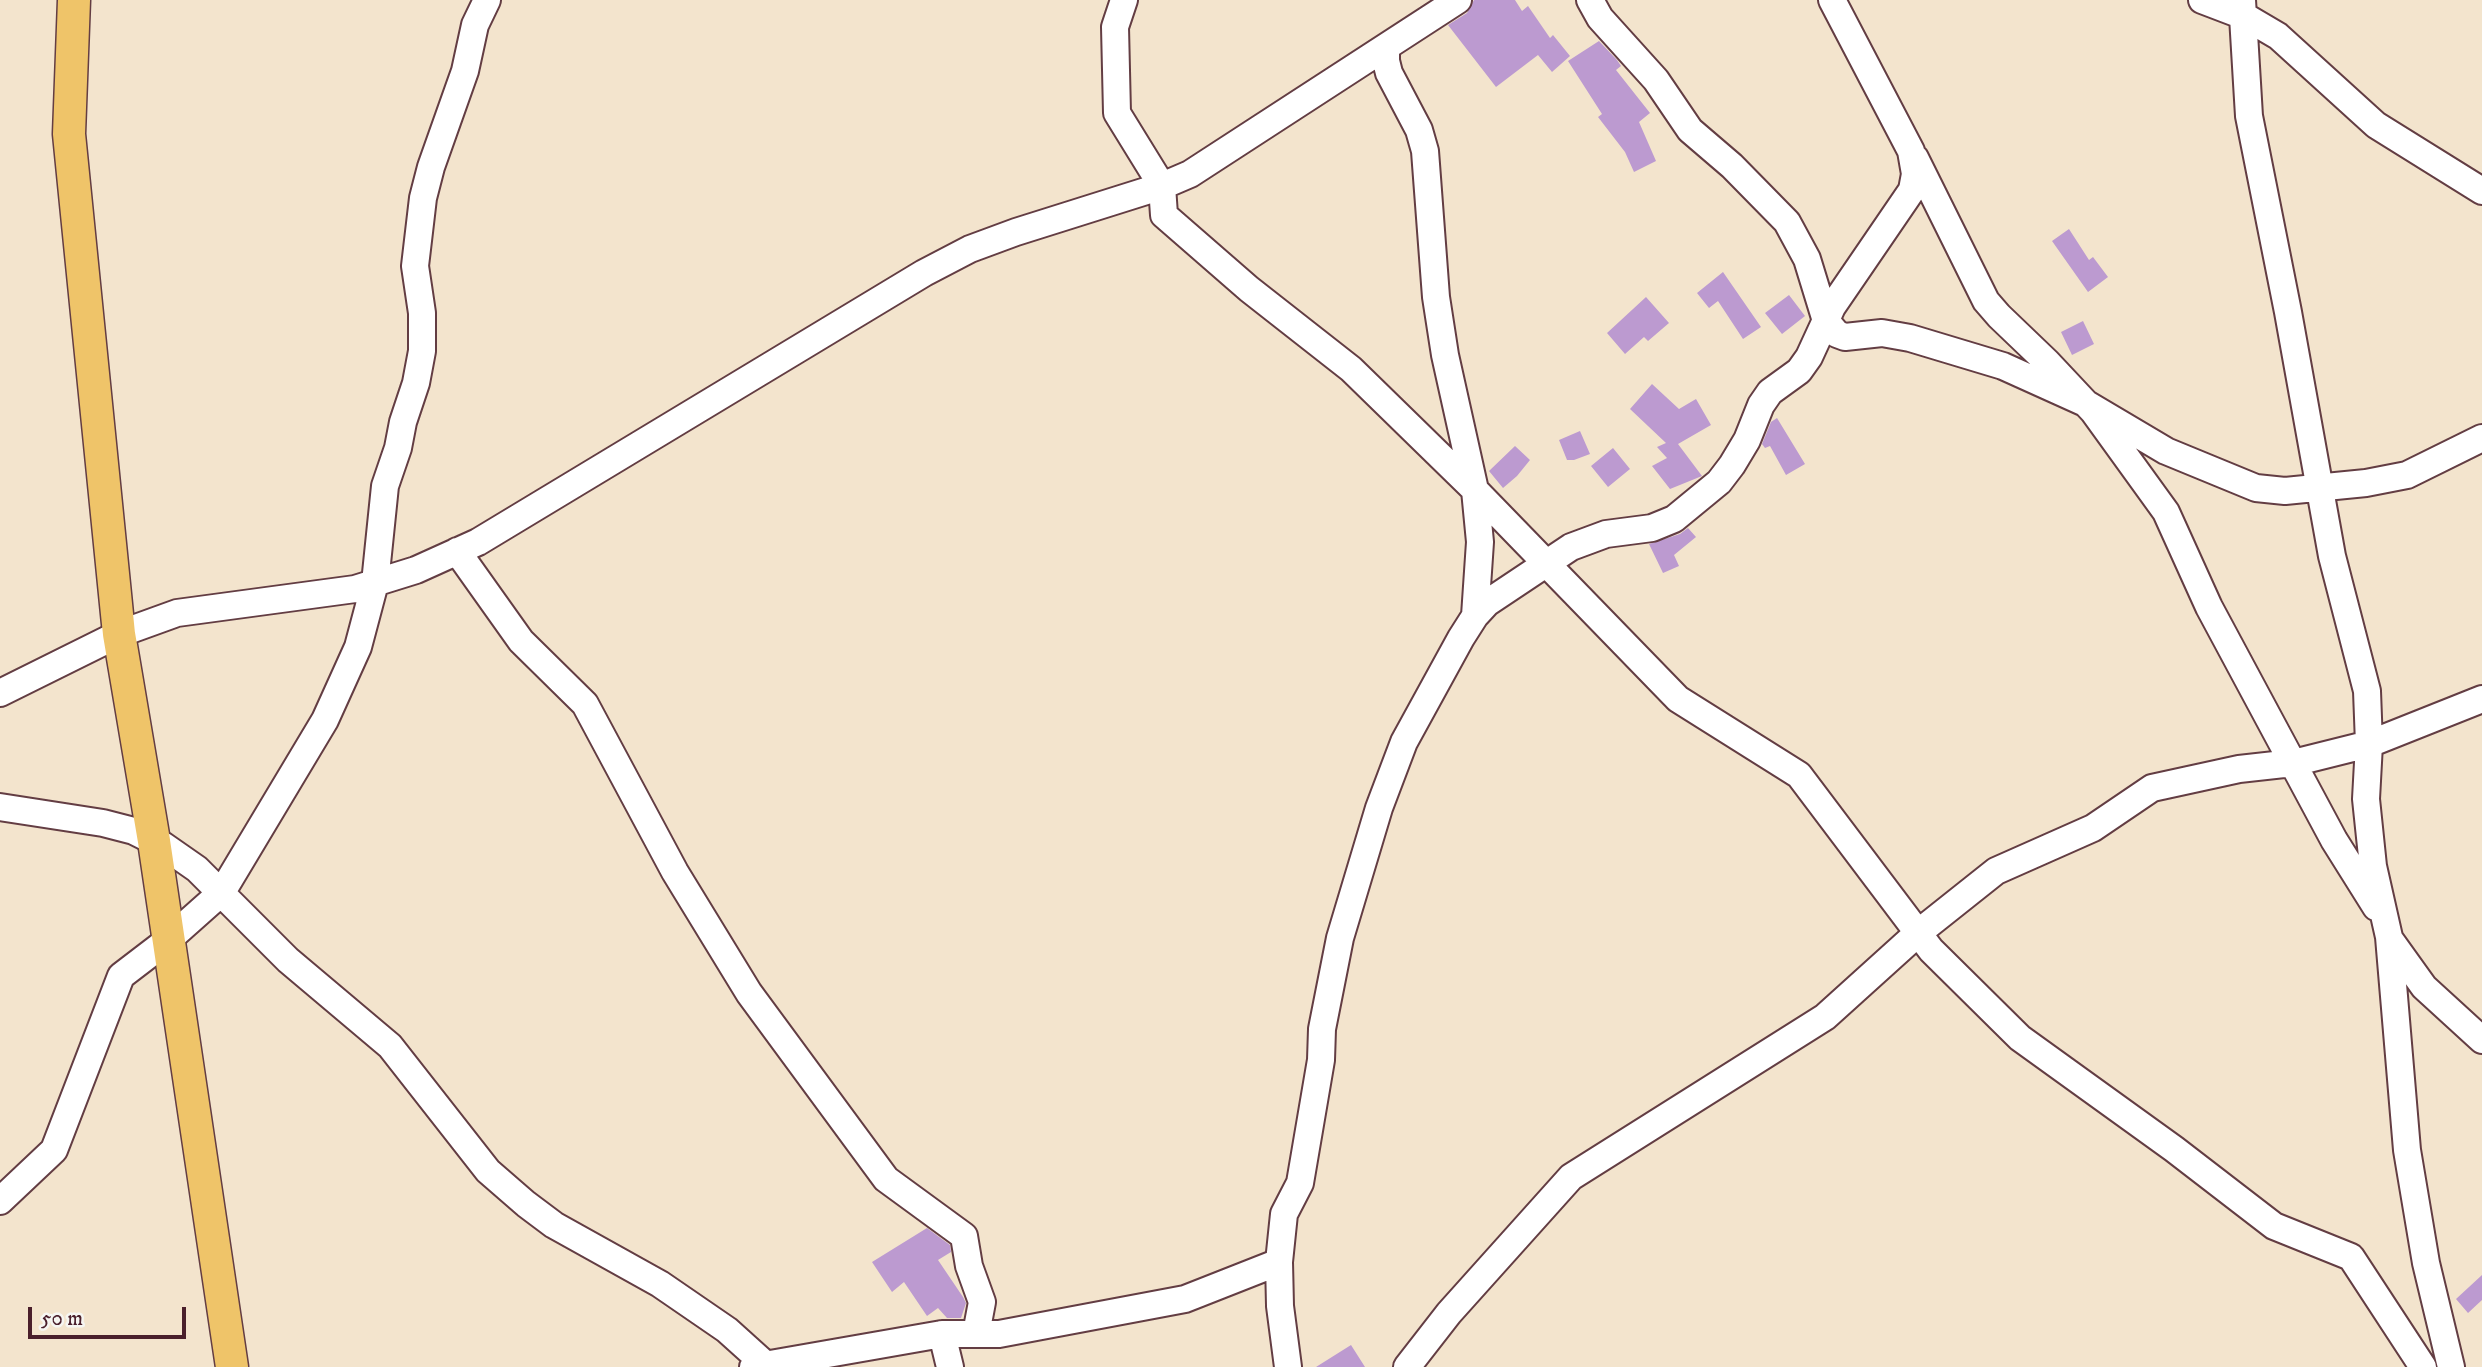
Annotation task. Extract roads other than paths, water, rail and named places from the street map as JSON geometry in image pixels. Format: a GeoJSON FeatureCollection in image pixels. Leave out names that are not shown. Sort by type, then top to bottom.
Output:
{"type":"FeatureCollection","features":[{"type":"Feature","properties":{"kind":"main road"},"geometry":{"type":"LineString","coordinates":[[74,0],[69,134],[119,634],[154,841],[232,1367]]}},
{"type":"Feature","properties":{"kind":"street"},"geometry":{"type":"LineString","coordinates":[[0,1201],[54,1150],[121,976],[168,940],[222,892],[325,720],[358,647],[375,583],[385,486],[398,447],[422,351],[422,313],[415,266],[423,198],[431,167],[465,71],[475,25],[487,0]]}},
{"type":"Feature","properties":{"kind":"street"},"geometry":{"type":"LineString","coordinates":[[1124,0],[1115,27],[1118,113],[1162,186],[1164,215],[1249,289],[1351,369],[1475,490],[1678,699],[1799,775],[1931,950],[2020,1038],[2174,1149],[2274,1226],[2351,1257],[2423,1367]]}},
{"type":"Feature","properties":{"kind":"street"},"geometry":{"type":"LineString","coordinates":[[0,692],[147,623],[197,609],[336,593],[375,583],[416,570],[498,532],[772,363],[970,249],[1162,186],[1212,161],[1458,0]]}},
{"type":"Feature","properties":{"kind":"street"},"geometry":{"type":"LineString","coordinates":[[1590,0],[1600,18],[1663,88],[1690,130],[1732,166],[1787,222],[1807,259],[1826,321],[1838,334],[1845,337],[1882,333],[1910,338],[2003,366],[2085,403],[2166,451],[2256,488],[2285,491],[2366,483],[2407,475],[2482,438]]}},
{"type":"Feature","properties":{"kind":"street"},"geometry":{"type":"LineString","coordinates":[[1832,0],[1986,301],[2085,403],[2166,512],[2209,607],[2334,839],[2387,928],[2424,987],[2482,1040]]}},
{"type":"Feature","properties":{"kind":"street"},"geometry":{"type":"LineString","coordinates":[[2202,0],[2243,8],[2376,125],[2482,191]]}},
{"type":"Feature","properties":{"kind":"street"},"geometry":{"type":"LineString","coordinates":[[2243,8],[2249,116],[2335,570],[2367,691],[2369,744],[2366,799],[2373,866],[2387,928],[2407,1150],[2426,1263],[2451,1367]]}},
{"type":"Feature","properties":{"kind":"street"},"geometry":{"type":"LineString","coordinates":[[1386,48],[1389,73],[1419,130],[1425,150],[1436,297],[1445,355],[1475,490],[1480,542],[1475,616]]}},
{"type":"Feature","properties":{"kind":"street"},"geometry":{"type":"LineString","coordinates":[[1287,1367],[1280,1306],[1279,1262],[1283,1214],[1300,1183],[1321,1060],[1322,1028],[1340,939],[1379,808],[1404,742],[1475,616],[1487,603],[1571,547],[1606,534],[1653,528],[1674,519],[1719,482],[1746,440],[1761,405],[1770,392],[1799,371],[1809,357],[1832,307],[1912,190],[1915,174],[1911,151]]}},
{"type":"Feature","properties":{"kind":"street"},"geometry":{"type":"LineString","coordinates":[[457,551],[521,641],[585,704],[675,872],[749,993],[886,1179],[964,1236],[969,1266],[982,1302],[975,1334]]}},
{"type":"Feature","properties":{"kind":"street"},"geometry":{"type":"LineString","coordinates":[[1407,1367],[1449,1313],[1571,1177],[1825,1017],[1918,933],[1996,871],[2093,828],[2152,788],[2239,769],[2293,763],[2369,744],[2482,699]]}},
{"type":"Feature","properties":{"kind":"street"},"geometry":{"type":"LineString","coordinates":[[0,807],[103,823],[134,831],[197,869],[288,960],[390,1046],[488,1171],[554,1225],[660,1284],[727,1330],[762,1366],[942,1334],[999,1334],[1185,1299],[1279,1262]]}},
{"type":"Feature","properties":{"kind":"street"},"geometry":{"type":"LineString","coordinates":[[942,1334],[950,1367]]}}]}
